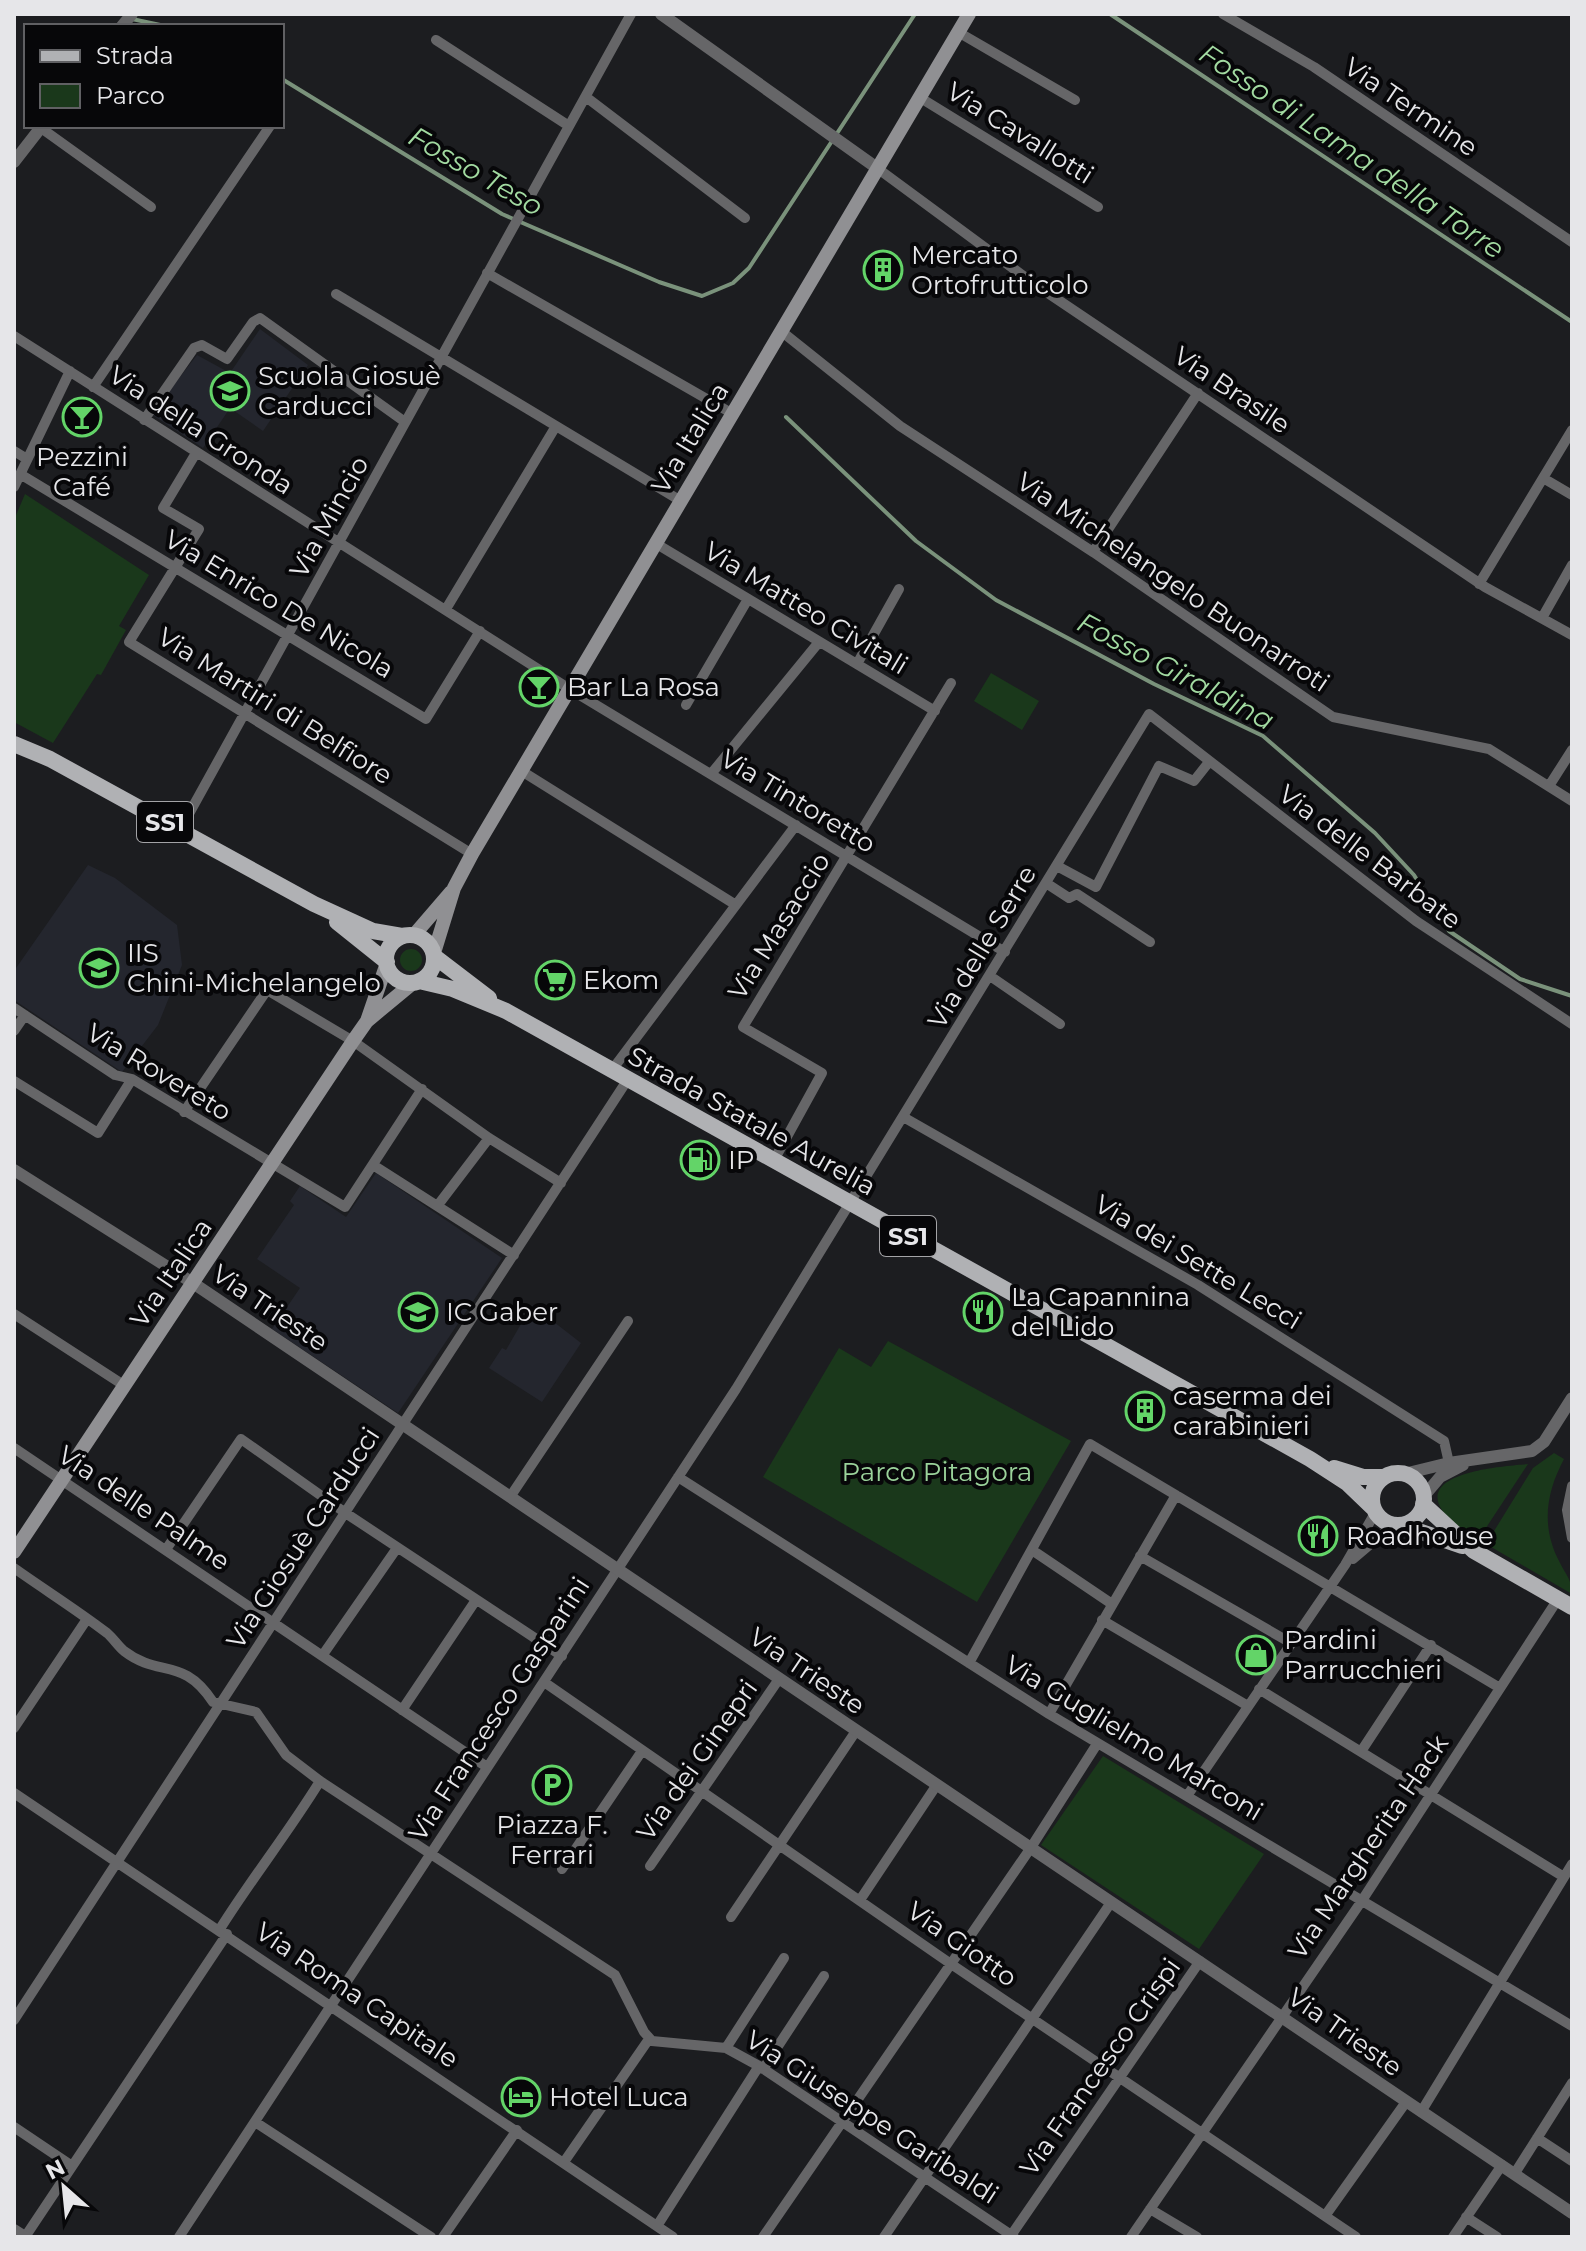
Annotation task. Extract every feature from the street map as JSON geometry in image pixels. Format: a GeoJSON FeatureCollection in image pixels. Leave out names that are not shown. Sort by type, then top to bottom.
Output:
{"type":"FeatureCollection","features":[{"type":"Feature","properties":{"kind":"main road","name":"Via Italica"},"geometry":{"type":"LineString","coordinates":[[434,954],[454,888],[472,854],[969,14]]}},
{"type":"Feature","properties":{"kind":"main road","name":"SS1"},"geometry":{"type":"LineString","coordinates":[[14,744],[314,904],[373,931],[408,936]]}},
{"type":"Feature","properties":{"kind":"main road","name":"Via Italica"},"geometry":{"type":"LineString","coordinates":[[408,936],[454,888]]}},
{"type":"Feature","properties":{"kind":"main road","name":"SS1"},"geometry":{"type":"LineString","coordinates":[[314,904],[387,963]]}},
{"type":"Feature","properties":{"kind":"main road"},"geometry":{"type":"LineString","coordinates":[[408,936],[427,941],[434,954],[433,966],[417,982],[400,980],[387,963],[390,947],[408,936]]}},
{"type":"Feature","properties":{"kind":"main road","name":"Strada Statale Aurelia"},"geometry":{"type":"LineString","coordinates":[[434,954],[506,1011]]}},
{"type":"Feature","properties":{"kind":"main road","name":"Via Italica"},"geometry":{"type":"LineString","coordinates":[[14,1552],[367,1021],[387,963]]}},
{"type":"Feature","properties":{"kind":"main road","name":"Via Italica"},"geometry":{"type":"LineString","coordinates":[[367,1021],[417,982]]}},
{"type":"Feature","properties":{"kind":"main road","name":"Strada Statale Aurelia"},"geometry":{"type":"LineString","coordinates":[[417,982],[453,989],[506,1011],[1310,1459],[1347,1483],[1374,1510]]}},
{"type":"Feature","properties":{"kind":"main road","name":"Strada Statale Aurelia"},"geometry":{"type":"LineString","coordinates":[[1310,1459],[1353,1475],[1383,1477]]}},
{"type":"Feature","properties":{"kind":"main road","name":"SS1"},"geometry":{"type":"LineString","coordinates":[[1383,1477],[1404,1474],[1417,1482],[1424,1500],[1474,1551]]}},
{"type":"Feature","properties":{"kind":"main road"},"geometry":{"type":"LineString","coordinates":[[1374,1510],[1373,1490],[1383,1477]]}},
{"type":"Feature","properties":{"kind":"main road"},"geometry":{"type":"LineString","coordinates":[[1397,1525],[1416,1518],[1424,1500]]}},
{"type":"Feature","properties":{"kind":"main road","name":"SS1"},"geometry":{"type":"LineString","coordinates":[[1374,1510],[1397,1525],[1474,1551],[1565,1603]]}},
{"type":"Feature","properties":{"kind":"street","name":"Via Mincio"},"geometry":{"type":"LineString","coordinates":[[180,830],[341,545],[518,215],[631,14]]}},
{"type":"Feature","properties":{"kind":"street"},"geometry":{"type":"LineString","coordinates":[[661,14],[830,131],[877,168]]}},
{"type":"Feature","properties":{"kind":"street","name":"Via Termine"},"geometry":{"type":"LineString","coordinates":[[1223,14],[1314,67],[1572,242]]}},
{"type":"Feature","properties":{"kind":"street"},"geometry":{"type":"LineString","coordinates":[[958,32],[1075,100]]}},
{"type":"Feature","properties":{"kind":"street"},"geometry":{"type":"LineString","coordinates":[[436,40],[569,126]]}},
{"type":"Feature","properties":{"kind":"street"},"geometry":{"type":"LineString","coordinates":[[586,97],[745,218]]}},
{"type":"Feature","properties":{"kind":"street","name":"Via Cavallotti"},"geometry":{"type":"LineString","coordinates":[[919,97],[1098,207]]}},
{"type":"Feature","properties":{"kind":"street"},"geometry":{"type":"LineString","coordinates":[[14,162],[40,128]]}},
{"type":"Feature","properties":{"kind":"street"},"geometry":{"type":"LineString","coordinates":[[42,128],[151,207]]}},
{"type":"Feature","properties":{"kind":"street"},"geometry":{"type":"LineString","coordinates":[[93,387],[269,128]]}},
{"type":"Feature","properties":{"kind":"street","name":"Via Brasile"},"geometry":{"type":"LineString","coordinates":[[877,168],[1033,283],[1479,584],[1572,635]]}},
{"type":"Feature","properties":{"kind":"street"},"geometry":{"type":"LineString","coordinates":[[487,273],[733,414]]}},
{"type":"Feature","properties":{"kind":"street"},"geometry":{"type":"LineString","coordinates":[[336,294],[681,501]]}},
{"type":"Feature","properties":{"kind":"street"},"geometry":{"type":"LineString","coordinates":[[144,420],[194,348],[202,345],[227,359],[253,322],[260,318],[405,422]]}},
{"type":"Feature","properties":{"kind":"street","name":"Via Michelangelo Buonarroti"},"geometry":{"type":"LineString","coordinates":[[781,331],[900,426],[1093,552],[1333,717],[1489,749],[1572,801]]}},
{"type":"Feature","properties":{"kind":"street","name":"Via della Gronda"},"geometry":{"type":"LineString","coordinates":[[14,336],[568,688]]}},
{"type":"Feature","properties":{"kind":"street"},"geometry":{"type":"LineString","coordinates":[[14,487],[70,371]]}},
{"type":"Feature","properties":{"kind":"street"},"geometry":{"type":"LineString","coordinates":[[1093,552],[1198,393]]}},
{"type":"Feature","properties":{"kind":"street"},"geometry":{"type":"LineString","coordinates":[[446,609],[556,426]]}},
{"type":"Feature","properties":{"kind":"street"},"geometry":{"type":"LineString","coordinates":[[1479,584],[1572,430]]}},
{"type":"Feature","properties":{"kind":"street"},"geometry":{"type":"LineString","coordinates":[[14,451],[27,459]]}},
{"type":"Feature","properties":{"kind":"street"},"geometry":{"type":"LineString","coordinates":[[175,568],[199,529],[163,508],[196,453]]}},
{"type":"Feature","properties":{"kind":"street","name":"Via Enrico De Nicola"},"geometry":{"type":"LineString","coordinates":[[20,474],[426,719],[480,631]]}},
{"type":"Feature","properties":{"kind":"street"},"geometry":{"type":"LineString","coordinates":[[1543,478],[1572,495]]}},
{"type":"Feature","properties":{"kind":"street","name":"Via Matteo Civitali"},"geometry":{"type":"LineString","coordinates":[[655,543],[935,711]]}},
{"type":"Feature","properties":{"kind":"street"},"geometry":{"type":"LineString","coordinates":[[1542,618],[1572,565]]}},
{"type":"Feature","properties":{"kind":"street","name":"Via Martiri di Belfiore"},"geometry":{"type":"LineString","coordinates":[[175,568],[129,642],[472,854]]}},
{"type":"Feature","properties":{"kind":"street"},"geometry":{"type":"LineString","coordinates":[[857,664],[899,589]]}},
{"type":"Feature","properties":{"kind":"street"},"geometry":{"type":"LineString","coordinates":[[686,705],[748,599]]}},
{"type":"Feature","properties":{"kind":"street"},"geometry":{"type":"LineString","coordinates":[[711,774],[819,642]]}},
{"type":"Feature","properties":{"kind":"street","name":"Via Masaccio"},"geometry":{"type":"LineString","coordinates":[[773,1162],[822,1073],[743,1027],[951,683]]}},
{"type":"Feature","properties":{"kind":"street","name":"Via Tintoretto"},"geometry":{"type":"LineString","coordinates":[[568,688],[1005,952]]}},
{"type":"Feature","properties":{"kind":"street","name":"Via delle Barbate"},"geometry":{"type":"LineString","coordinates":[[1149,714],[1416,921],[1572,1024]]}},
{"type":"Feature","properties":{"kind":"street","name":"Via delle Serre"},"geometry":{"type":"LineString","coordinates":[[852,1204],[1149,714]]}},
{"type":"Feature","properties":{"kind":"street"},"geometry":{"type":"LineString","coordinates":[[1549,786],[1572,750]]}},
{"type":"Feature","properties":{"kind":"street"},"geometry":{"type":"LineString","coordinates":[[1057,866],[1096,887],[1159,766],[1194,781],[1209,762]]}},
{"type":"Feature","properties":{"kind":"street"},"geometry":{"type":"LineString","coordinates":[[520,770],[736,905]]}},
{"type":"Feature","properties":{"kind":"street"},"geometry":{"type":"LineString","coordinates":[[612,1070],[796,825]]}},
{"type":"Feature","properties":{"kind":"street"},"geometry":{"type":"LineString","coordinates":[[1046,883],[1069,898],[1077,894],[1150,942]]}},
{"type":"Feature","properties":{"kind":"street"},"geometry":{"type":"LineString","coordinates":[[990,976],[1060,1024]]}},
{"type":"Feature","properties":{"kind":"street"},"geometry":{"type":"LineString","coordinates":[[184,1112],[267,990],[353,1041],[489,1138],[561,1183]]}},
{"type":"Feature","properties":{"kind":"street","name":"Via Rovereto"},"geometry":{"type":"LineString","coordinates":[[14,1008],[115,1075],[132,1079],[271,1166],[345,1207],[373,1165]]}},
{"type":"Feature","properties":{"kind":"street"},"geometry":{"type":"LineString","coordinates":[[14,1031],[25,1015]]}},
{"type":"Feature","properties":{"kind":"street"},"geometry":{"type":"LineString","coordinates":[[14,1081],[98,1133],[132,1079]]}},
{"type":"Feature","properties":{"kind":"street","name":"Via Giosuè Carducci"},"geometry":{"type":"LineString","coordinates":[[14,2020],[628,1079]]}},
{"type":"Feature","properties":{"kind":"street"},"geometry":{"type":"LineString","coordinates":[[422,1089],[373,1165],[513,1257]]}},
{"type":"Feature","properties":{"kind":"street","name":"Via dei Sette Lecci"},"geometry":{"type":"LineString","coordinates":[[905,1118],[1132,1246],[1324,1363],[1444,1441],[1449,1463]]}},
{"type":"Feature","properties":{"kind":"street"},"geometry":{"type":"LineString","coordinates":[[438,1205],[489,1138]]}},
{"type":"Feature","properties":{"kind":"street","name":"Via Trieste"},"geometry":{"type":"LineString","coordinates":[[14,1170],[193,1283],[1572,2213]]}},
{"type":"Feature","properties":{"kind":"street","name":"Via Francesco Gasparini"},"geometry":{"type":"LineString","coordinates":[[179,2237],[562,1656],[852,1204]]}},
{"type":"Feature","properties":{"kind":"street"},"geometry":{"type":"LineString","coordinates":[[14,1314],[125,1386]]}},
{"type":"Feature","properties":{"kind":"street"},"geometry":{"type":"LineString","coordinates":[[510,1497],[628,1321]]}},
{"type":"Feature","properties":{"kind":"street"},"geometry":{"type":"LineString","coordinates":[[1404,1474],[1449,1463],[1519,1455],[1536,1448],[1572,1398]]}},
{"type":"Feature","properties":{"kind":"street"},"geometry":{"type":"LineString","coordinates":[[167,1548],[241,1439],[397,1548],[562,1656]]}},
{"type":"Feature","properties":{"kind":"street"},"geometry":{"type":"LineString","coordinates":[[969,1663],[1090,1444],[1500,1688]]}},
{"type":"Feature","properties":{"kind":"street","name":"Via delle Palme"},"geometry":{"type":"LineString","coordinates":[[14,1448],[167,1548],[487,1767]]}},
{"type":"Feature","properties":{"kind":"street"},"geometry":{"type":"LineString","coordinates":[[1424,1500],[1447,1473],[1477,1460]]}},
{"type":"Feature","properties":{"kind":"street","name":"Via Guglielmo Marconi"},"geometry":{"type":"LineString","coordinates":[[678,1477],[1097,1744],[1572,2026]]}},
{"type":"Feature","properties":{"kind":"street"},"geometry":{"type":"LineString","coordinates":[[1572,1486],[1567,1505],[1572,1538]]}},
{"type":"Feature","properties":{"kind":"street"},"geometry":{"type":"LineString","coordinates":[[1049,1714],[1176,1495]]}},
{"type":"Feature","properties":{"kind":"street"},"geometry":{"type":"LineString","coordinates":[[1187,1796],[1345,1565],[1374,1510]]}},
{"type":"Feature","properties":{"kind":"street"},"geometry":{"type":"LineString","coordinates":[[1345,1565],[1397,1525]]}},
{"type":"Feature","properties":{"kind":"street"},"geometry":{"type":"LineString","coordinates":[[322,1656],[397,1548]]}},
{"type":"Feature","properties":{"kind":"street"},"geometry":{"type":"LineString","coordinates":[[1032,1550],[1112,1604]]}},
{"type":"Feature","properties":{"kind":"street"},"geometry":{"type":"LineString","coordinates":[[1140,1556],[1291,1643]]}},
{"type":"Feature","properties":{"kind":"street"},"geometry":{"type":"LineString","coordinates":[[14,1568],[87,1619],[125,1652],[150,1663],[185,1672],[200,1682],[213,1702],[256,1712],[286,1755],[320,1781],[615,1975],[649,2039],[564,2162]]}},
{"type":"Feature","properties":{"kind":"street"},"geometry":{"type":"LineString","coordinates":[[402,1710],[476,1600]]}},
{"type":"Feature","properties":{"kind":"street","name":"Via Margherita Hack"},"geometry":{"type":"LineString","coordinates":[[1131,2237],[1361,1902],[1500,1688],[1565,1603]]}},
{"type":"Feature","properties":{"kind":"street"},"geometry":{"type":"LineString","coordinates":[[14,1728],[87,1619]]}},
{"type":"Feature","properties":{"kind":"street"},"geometry":{"type":"LineString","coordinates":[[1102,1620],[1248,1706]]}},
{"type":"Feature","properties":{"kind":"street"},"geometry":{"type":"LineString","coordinates":[[1362,1750],[1431,1645]]}},
{"type":"Feature","properties":{"kind":"street","name":"Via dei Ginepri"},"geometry":{"type":"LineString","coordinates":[[650,1866],[779,1679]]}},
{"type":"Feature","properties":{"kind":"street","name":"Via Giotto"},"geometry":{"type":"LineString","coordinates":[[544,1682],[951,1964],[1202,2130],[1356,2237]]}},
{"type":"Feature","properties":{"kind":"street"},"geometry":{"type":"LineString","coordinates":[[1259,1689],[1564,1877]]}},
{"type":"Feature","properties":{"kind":"street"},"geometry":{"type":"LineString","coordinates":[[731,1917],[856,1731]]}},
{"type":"Feature","properties":{"kind":"street"},"geometry":{"type":"LineString","coordinates":[[763,2237],[1030,1849],[1097,1744]]}},
{"type":"Feature","properties":{"kind":"street"},"geometry":{"type":"LineString","coordinates":[[562,1869],[642,1751]]}},
{"type":"Feature","properties":{"kind":"street"},"geometry":{"type":"LineString","coordinates":[[14,2230],[25,2237],[223,1931],[271,1850],[285,1838],[320,1781]]}},
{"type":"Feature","properties":{"kind":"street"},"geometry":{"type":"LineString","coordinates":[[860,1900],[936,1786]]}},
{"type":"Feature","properties":{"kind":"street","name":"Via Roma Capitale"},"geometry":{"type":"LineString","coordinates":[[14,1793],[673,2237]]}},
{"type":"Feature","properties":{"kind":"street"},"geometry":{"type":"LineString","coordinates":[[1421,2112],[1501,1986],[1572,1864]]}},
{"type":"Feature","properties":{"kind":"street"},"geometry":{"type":"LineString","coordinates":[[884,2237],[1110,1904]]}},
{"type":"Feature","properties":{"kind":"street"},"geometry":{"type":"LineString","coordinates":[[726,2048],[784,1958]]}},
{"type":"Feature","properties":{"kind":"street","name":"Via Francesco Crispi"},"geometry":{"type":"LineString","coordinates":[[1011,2236],[1200,1961]]}},
{"type":"Feature","properties":{"kind":"street"},"geometry":{"type":"LineString","coordinates":[[657,2226],[824,1976]]}},
{"type":"Feature","properties":{"kind":"street","name":"Via Giuseppe Garibaldi"},"geometry":{"type":"LineString","coordinates":[[649,2039],[656,2043],[726,2048],[842,2121],[1011,2236]]}},
{"type":"Feature","properties":{"kind":"street"},"geometry":{"type":"LineString","coordinates":[[1515,2173],[1572,2083]]}},
{"type":"Feature","properties":{"kind":"street"},"geometry":{"type":"LineString","coordinates":[[1325,2216],[1406,2102]]}},
{"type":"Feature","properties":{"kind":"street"},"geometry":{"type":"LineString","coordinates":[[255,2122],[431,2237]]}},
{"type":"Feature","properties":{"kind":"street"},"geometry":{"type":"LineString","coordinates":[[14,2127],[72,2166]]}},
{"type":"Feature","properties":{"kind":"street"},"geometry":{"type":"LineString","coordinates":[[443,2237],[517,2130]]}},
{"type":"Feature","properties":{"kind":"street"},"geometry":{"type":"LineString","coordinates":[[1537,2138],[1572,2161]]}},
{"type":"Feature","properties":{"kind":"street"},"geometry":{"type":"LineString","coordinates":[[1453,2237],[1502,2165]]}},
{"type":"Feature","properties":{"kind":"street"},"geometry":{"type":"LineString","coordinates":[[1150,2209],[1197,2237]]}},
{"type":"Feature","properties":{"kind":"street"},"geometry":{"type":"LineString","coordinates":[[1466,2217],[1497,2237]]}},
{"type":"Feature","properties":{"kind":"shaded area","name":"Scuola Giosuè Carducci"},"geometry":{"type":"Polygon","coordinates":[[[260,329],[308,365],[263,431],[230,408],[203,448],[151,414],[197,355],[230,373],[260,329]]]}},
{"type":"Feature","properties":{"kind":"shaded area","name":"IIS Chini-Michelangelo"},"geometry":{"type":"Polygon","coordinates":[[[88,865],[115,878],[177,925],[182,965],[158,1025],[122,1072],[14,1000],[14,971],[88,865]]]}},
{"type":"Feature","properties":{"kind":"shaded area"},"geometry":{"type":"Polygon","coordinates":[[[376,1173],[502,1258],[398,1413],[272,1329],[300,1288],[257,1259],[294,1205],[290,1201],[300,1186],[346,1217],[376,1173]]]}},
{"type":"Feature","properties":{"kind":"shaded area"},"geometry":{"type":"Polygon","coordinates":[[[532,1305],[581,1343],[542,1402],[489,1368],[502,1348],[506,1350],[532,1305]]]}},
{"type":"Feature","properties":{"kind":"green space"},"geometry":{"type":"Polygon","coordinates":[[[25,494],[149,575],[119,626],[126,630],[101,675],[97,674],[53,743],[14,722],[14,520],[25,494]]]}},
{"type":"Feature","properties":{"kind":"green space"},"geometry":{"type":"Polygon","coordinates":[[[991,673],[1039,701],[1022,730],[974,701],[991,673]]]}},
{"type":"Feature","properties":{"kind":"green space"},"geometry":{"type":"Polygon","coordinates":[[[407,949],[415,949],[422,960],[415,971],[407,971],[400,964],[400,956],[407,949]]]}},
{"type":"Feature","properties":{"kind":"green space","name":"Parco Pitagora"},"geometry":{"type":"Polygon","coordinates":[[[888,1341],[1071,1441],[977,1602],[763,1477],[839,1348],[871,1367],[888,1341]]]}},
{"type":"Feature","properties":{"kind":"green space"},"geometry":{"type":"Polygon","coordinates":[[[1554,1453],[1564,1459],[1553,1484],[1548,1522],[1553,1548],[1569,1580],[1572,1594],[1486,1544],[1533,1468],[1554,1453]]]}},
{"type":"Feature","properties":{"kind":"green space"},"geometry":{"type":"Polygon","coordinates":[[[1528,1464],[1478,1540],[1444,1513],[1438,1499],[1441,1488],[1451,1480],[1484,1469],[1528,1464]]]}},
{"type":"Feature","properties":{"kind":"green space"},"geometry":{"type":"Polygon","coordinates":[[[1103,1756],[1264,1854],[1199,1949],[1041,1845],[1103,1756]]]}},
{"type":"Feature","properties":{"kind":"waterway","name":"Fosso Teso"},"geometry":{"type":"LineString","coordinates":[[284,80],[502,214],[659,282],[702,296],[733,283],[749,268],[915,14]]}},
{"type":"Feature","properties":{"kind":"waterway","name":"Fosso di Lama della Torre"},"geometry":{"type":"LineString","coordinates":[[1110,14],[1572,322]]}},
{"type":"Feature","properties":{"kind":"waterway","name":"Fosso Teso"},"geometry":{"type":"LineString","coordinates":[[132,19],[156,24]]}},
{"type":"Feature","properties":{"kind":"waterway","name":"Fosso Giraldina"},"geometry":{"type":"LineString","coordinates":[[786,417],[916,541],[996,600],[1154,684],[1263,736],[1375,833],[1414,875],[1449,931],[1520,979],[1572,996]]}},
{"type":"Feature","properties":{"kind":"place","name":"Mercato Ortofrutticolo"},"geometry":{"type":"Point","coordinates":[883,270]}},
{"type":"Feature","properties":{"kind":"place","name":"Scuola Giosuè Carducci"},"geometry":{"type":"Point","coordinates":[230,391]}},
{"type":"Feature","properties":{"kind":"place","name":"Pezzini Café"},"geometry":{"type":"Point","coordinates":[82,417]}},
{"type":"Feature","properties":{"kind":"place","name":"Bar La Rosa"},"geometry":{"type":"Point","coordinates":[539,687]}},
{"type":"Feature","properties":{"kind":"place","name":"IIS Chini-Michelangelo"},"geometry":{"type":"Point","coordinates":[99,968]}},
{"type":"Feature","properties":{"kind":"place","name":"Ekom"},"geometry":{"type":"Point","coordinates":[555,980]}},
{"type":"Feature","properties":{"kind":"place","name":"IP"},"geometry":{"type":"Point","coordinates":[700,1160]}},
{"type":"Feature","properties":{"kind":"place","name":"IC Gaber"},"geometry":{"type":"Point","coordinates":[418,1312]}},
{"type":"Feature","properties":{"kind":"place","name":"La Capannina del Lido"},"geometry":{"type":"Point","coordinates":[983,1312]}},
{"type":"Feature","properties":{"kind":"place","name":"caserma dei carabinieri"},"geometry":{"type":"Point","coordinates":[1145,1411]}},
{"type":"Feature","properties":{"kind":"place","name":"Roadhouse"},"geometry":{"type":"Point","coordinates":[1318,1536]}},
{"type":"Feature","properties":{"kind":"place","name":"Pardini Parrucchieri"},"geometry":{"type":"Point","coordinates":[1256,1655]}},
{"type":"Feature","properties":{"kind":"place","name":"Piazza F. Ferrari"},"geometry":{"type":"Point","coordinates":[552,1785]}},
{"type":"Feature","properties":{"kind":"place","name":"Hotel Luca"},"geometry":{"type":"Point","coordinates":[521,2097]}}]}
